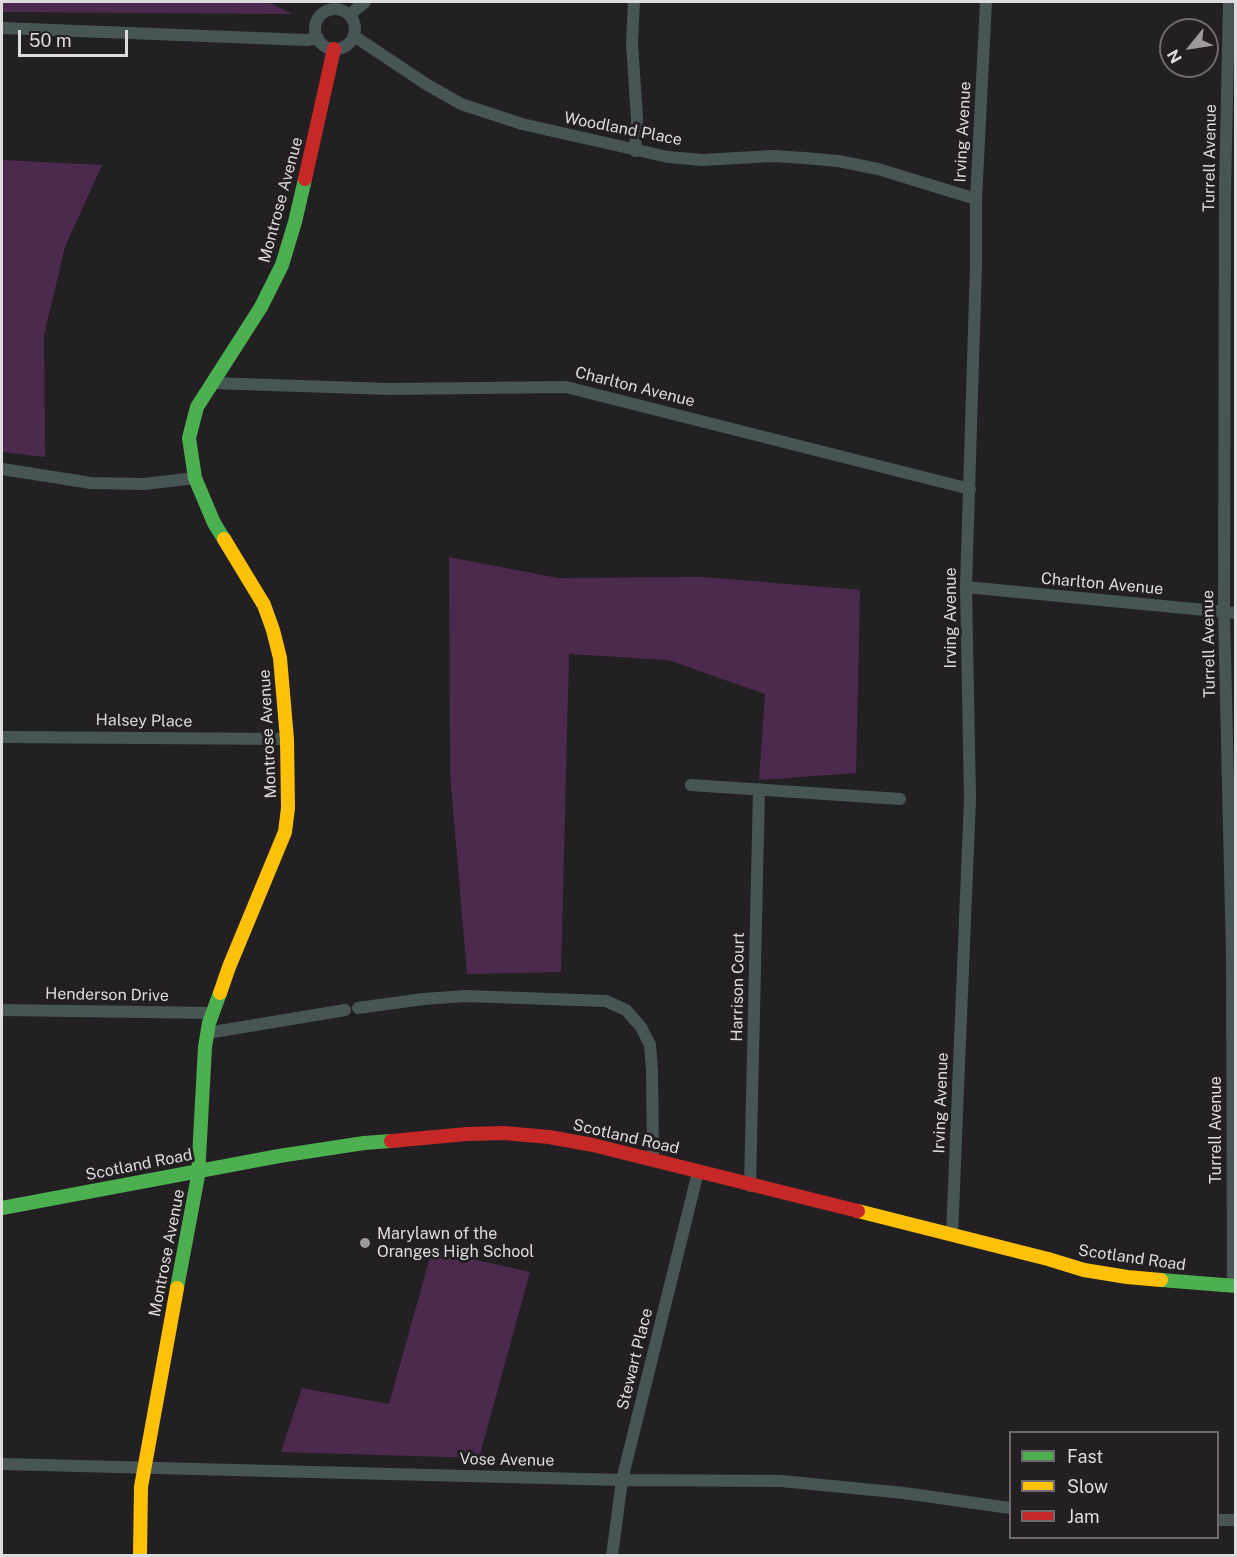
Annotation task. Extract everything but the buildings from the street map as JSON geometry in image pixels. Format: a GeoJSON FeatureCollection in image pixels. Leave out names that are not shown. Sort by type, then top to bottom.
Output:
{"type":"FeatureCollection","features":[{"type":"Feature","properties":{"kind":"street"},"geometry":{"type":"LineString","coordinates":[[349,15],[365,2]]}},
{"type":"Feature","properties":{"kind":"street"},"geometry":{"type":"LineString","coordinates":[[633,2],[632,44],[637,119],[635,151]]}},
{"type":"Feature","properties":{"kind":"street","name":"Irving Avenue"},"geometry":{"type":"LineString","coordinates":[[952,1235],[970,799],[966,587],[976,200],[986,2]]}},
{"type":"Feature","properties":{"kind":"street","name":"Turrell Avenue"},"geometry":{"type":"LineString","coordinates":[[1229,2],[1225,190],[1234,1286]]}},
{"type":"Feature","properties":{"kind":"street"},"geometry":{"type":"LineString","coordinates":[[332,5],[349,15],[355,25],[354,36],[346,46],[334,49],[322,44],[316,33],[317,22],[324,13],[332,5]]}},
{"type":"Feature","properties":{"kind":"street"},"geometry":{"type":"LineString","coordinates":[[2,28],[307,40],[318,38]]}},
{"type":"Feature","properties":{"kind":"street","name":"Woodland Place"},"geometry":{"type":"LineString","coordinates":[[354,36],[460,104],[522,124],[668,157],[702,160],[773,156],[838,161],[878,170],[976,200]]}},
{"type":"Feature","properties":{"kind":"street","name":"Montrose Avenue"},"geometry":{"type":"LineString","coordinates":[[140,1556],[141,1487],[144,1467],[199,1171],[207,1033],[229,967],[285,832],[288,808],[287,739],[280,658],[273,630],[264,605],[214,523],[195,478],[189,438],[197,406],[261,307],[282,266],[302,196],[334,49]]}},
{"type":"Feature","properties":{"kind":"street","name":"Charlton Avenue"},"geometry":{"type":"LineString","coordinates":[[212,383],[389,389],[566,387],[970,489]]}},
{"type":"Feature","properties":{"kind":"street"},"geometry":{"type":"LineString","coordinates":[[2,469],[92,483],[144,484],[195,478]]}},
{"type":"Feature","properties":{"kind":"street","name":"Charlton Avenue"},"geometry":{"type":"LineString","coordinates":[[966,587],[1230,613]]}},
{"type":"Feature","properties":{"kind":"street","name":"Halsey Place"},"geometry":{"type":"LineString","coordinates":[[2,737],[287,739]]}},
{"type":"Feature","properties":{"kind":"street"},"geometry":{"type":"LineString","coordinates":[[691,785],[900,799]]}},
{"type":"Feature","properties":{"kind":"street","name":"Harrison Court"},"geometry":{"type":"LineString","coordinates":[[750,1186],[759,789]]}},
{"type":"Feature","properties":{"kind":"street"},"geometry":{"type":"LineString","coordinates":[[207,1033],[423,999],[466,996],[606,1001],[626,1010],[641,1027],[650,1045],[653,1160]]}},
{"type":"Feature","properties":{"kind":"street","name":"Henderson Drive"},"geometry":{"type":"LineString","coordinates":[[2,1010],[213,1012]]}},
{"type":"Feature","properties":{"kind":"street","name":"Scotland Road"},"geometry":{"type":"LineString","coordinates":[[2,1208],[279,1156],[364,1143],[504,1133],[549,1137],[593,1145],[1084,1270],[1127,1277],[1234,1286]]}},
{"type":"Feature","properties":{"kind":"street","name":"Stewart Place"},"geometry":{"type":"LineString","coordinates":[[612,1556],[622,1480],[698,1172]]}},
{"type":"Feature","properties":{"kind":"street","name":"Vose Avenue"},"geometry":{"type":"LineString","coordinates":[[2,1464],[622,1480],[782,1481],[904,1493],[1009,1508]]}},
{"type":"Feature","properties":{"kind":"street"},"geometry":{"type":"LineString","coordinates":[[1219,1520],[1236,1520]]}},
{"type":"Feature","properties":{"kind":"shaded area"},"geometry":{"type":"Polygon","coordinates":[[[2,2],[268,2],[292,14],[2,12],[2,2]]]}},
{"type":"Feature","properties":{"kind":"shaded area"},"geometry":{"type":"Polygon","coordinates":[[[2,160],[102,165],[65,247],[44,335],[45,457],[2,452],[2,160]]]}},
{"type":"Feature","properties":{"kind":"shaded area"},"geometry":{"type":"Polygon","coordinates":[[[449,557],[558,578],[702,577],[860,590],[856,773],[759,780],[765,694],[668,660],[569,654],[561,972],[467,974],[450,772],[449,557]]]}},
{"type":"Feature","properties":{"kind":"shaded area"},"geometry":{"type":"Polygon","coordinates":[[[432,1250],[530,1272],[479,1458],[281,1452],[302,1388],[389,1404],[432,1250]]]}},
{"type":"Feature","properties":{"kind":"traffic: fast"},"geometry":{"type":"LineString","coordinates":[[224,539],[214,523],[195,478],[189,438],[197,407],[261,307],[282,265],[305,179]]}},
{"type":"Feature","properties":{"kind":"traffic: fast"},"geometry":{"type":"LineString","coordinates":[[177,1288],[198,1176],[205,1047],[209,1023],[220,993]]}},
{"type":"Feature","properties":{"kind":"traffic: fast"},"geometry":{"type":"LineString","coordinates":[[2,1208],[279,1156],[391,1141]]}},
{"type":"Feature","properties":{"kind":"traffic: fast"},"geometry":{"type":"LineString","coordinates":[[1161,1280],[1236,1286]]}},
{"type":"Feature","properties":{"kind":"traffic: slow"},"geometry":{"type":"LineString","coordinates":[[220,993],[285,832],[288,808],[287,739],[280,658],[264,605],[224,539]]}},
{"type":"Feature","properties":{"kind":"traffic: slow"},"geometry":{"type":"LineString","coordinates":[[858,1211],[1084,1270],[1161,1280]]}},
{"type":"Feature","properties":{"kind":"traffic: slow"},"geometry":{"type":"LineString","coordinates":[[140,1556],[141,1487],[177,1288]]}},
{"type":"Feature","properties":{"kind":"traffic: jam"},"geometry":{"type":"LineString","coordinates":[[305,179],[334,49]]}},
{"type":"Feature","properties":{"kind":"traffic: jam"},"geometry":{"type":"LineString","coordinates":[[391,1141],[504,1133],[549,1137],[593,1145],[858,1211]]}},
{"type":"Feature","properties":{"kind":"place","name":"Marylawn of the Oranges High School"},"geometry":{"type":"Point","coordinates":[365,1243]}}]}
